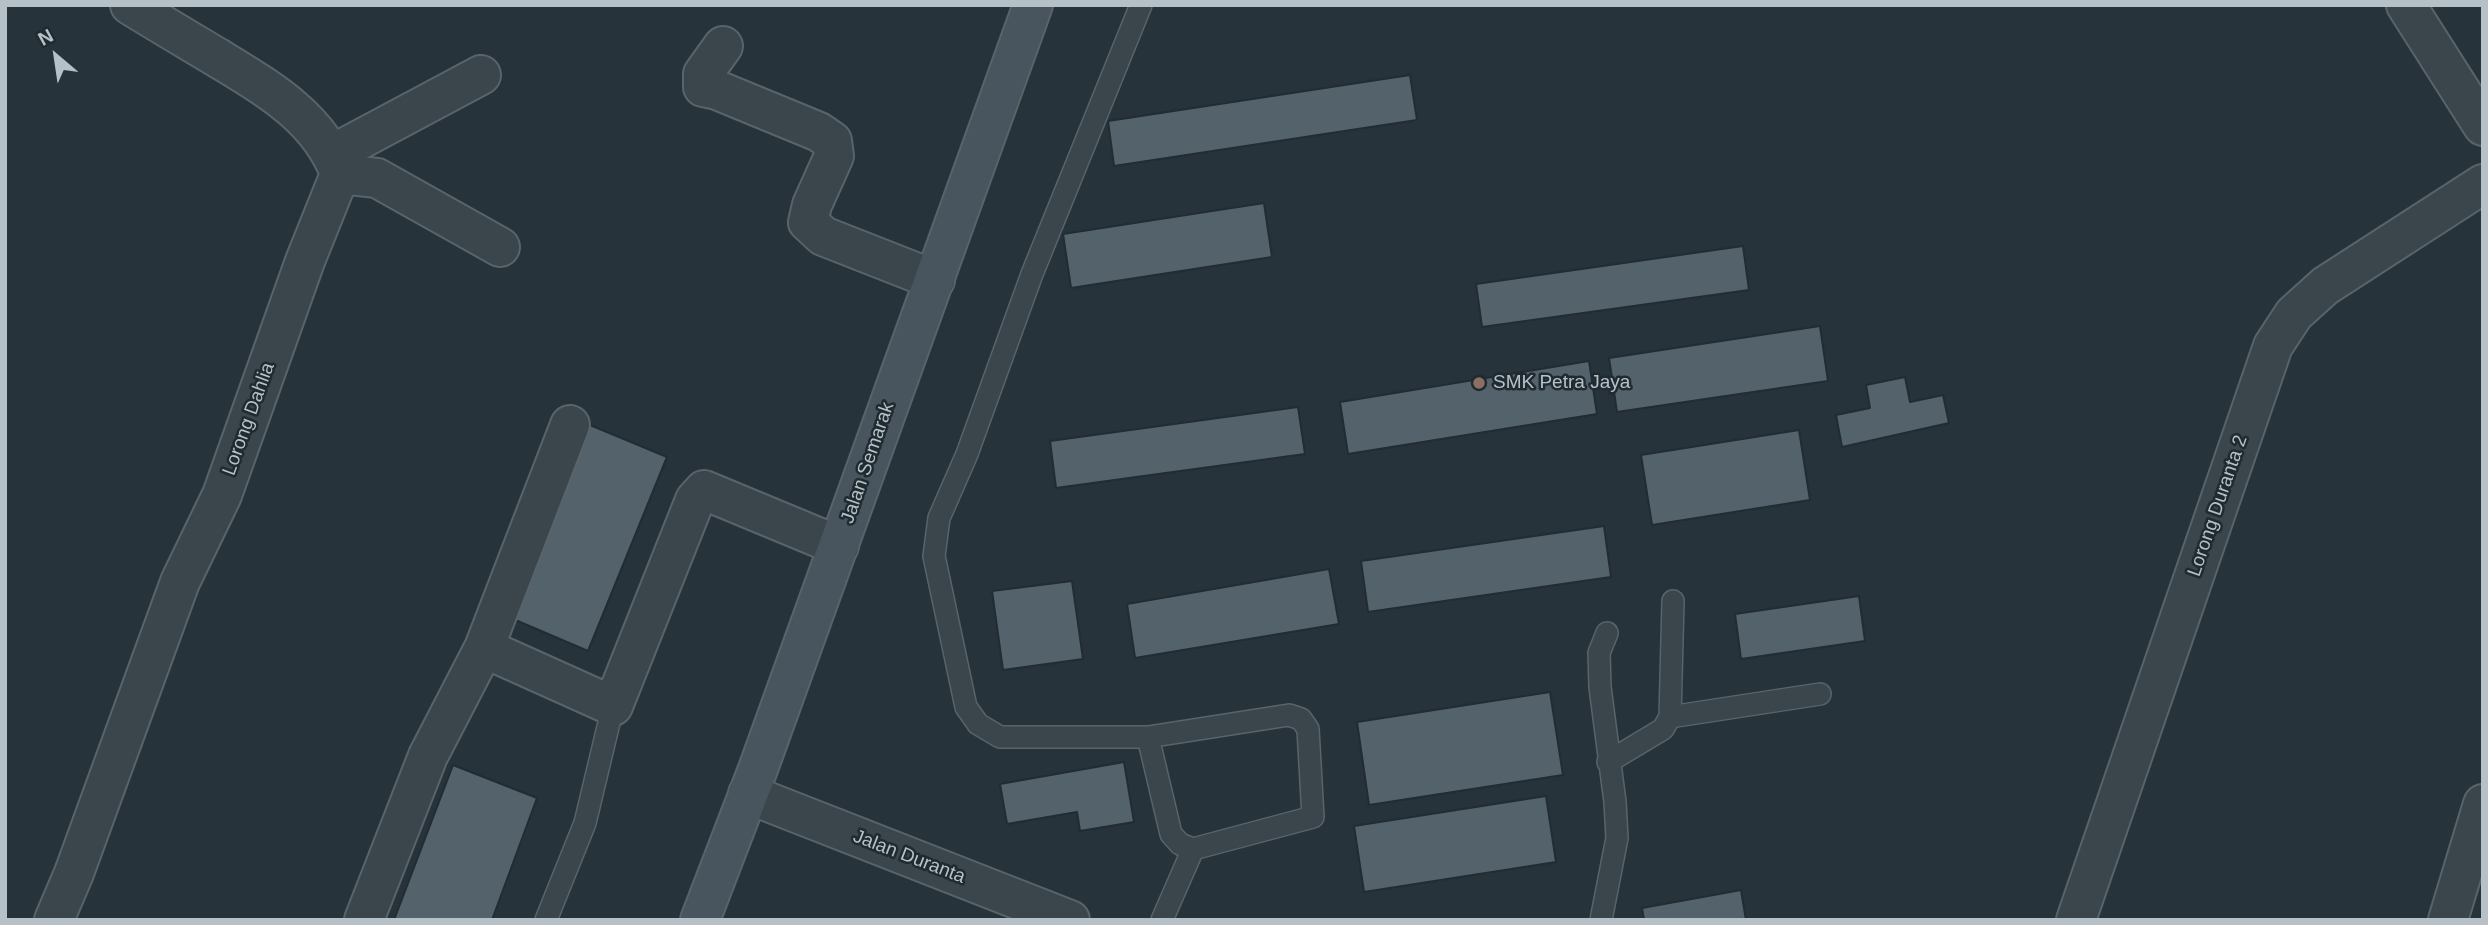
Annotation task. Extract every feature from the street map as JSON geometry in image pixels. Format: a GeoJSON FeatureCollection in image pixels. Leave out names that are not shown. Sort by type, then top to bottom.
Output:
{"type":"FeatureCollection","features":[{"type":"Feature","properties":{"kind":"main road","name":"Jalan Semarak"},"geometry":{"type":"LineString","coordinates":[[700,920],[839,547],[1033,5]]}},
{"type":"Feature","properties":{"kind":"street"},"geometry":{"type":"LineString","coordinates":[[130,5],[277,94],[313,127],[336,164],[377,178],[500,247]]}},
{"type":"Feature","properties":{"kind":"street"},"geometry":{"type":"LineString","coordinates":[[2406,5],[2483,126]]}},
{"type":"Feature","properties":{"kind":"street"},"geometry":{"type":"LineString","coordinates":[[723,46],[703,74],[703,87],[717,90],[819,132],[832,141],[834,156],[812,205],[808,222],[823,236],[934,280]]}},
{"type":"Feature","properties":{"kind":"street"},"geometry":{"type":"LineString","coordinates":[[336,164],[481,75]]}},
{"type":"Feature","properties":{"kind":"street","name":"Lorong Dahlia"},"geometry":{"type":"LineString","coordinates":[[54,920],[74,873],[180,582],[222,495],[305,261],[336,164]]}},
{"type":"Feature","properties":{"kind":"street","name":"Lorong Duranta 2"},"geometry":{"type":"LineString","coordinates":[[2076,920],[2273,346],[2294,314],[2325,286],[2483,184]]}},
{"type":"Feature","properties":{"kind":"street"},"geometry":{"type":"LineString","coordinates":[[364,920],[428,756],[484,648],[570,425]]}},
{"type":"Feature","properties":{"kind":"street"},"geometry":{"type":"LineString","coordinates":[[484,648],[613,706],[695,500],[704,490],[839,547]]}},
{"type":"Feature","properties":{"kind":"street","name":"Jalan Duranta"},"geometry":{"type":"LineString","coordinates":[[748,794],[1070,920]]}},
{"type":"Feature","properties":{"kind":"street"},"geometry":{"type":"LineString","coordinates":[[2448,920],[2483,804]]}},
{"type":"Feature","properties":{"kind":"lane"},"geometry":{"type":"LineString","coordinates":[[1141,5],[1032,274],[967,454],[939,517],[934,556],[966,707],[978,724],[1000,737],[1149,737],[1289,715],[1301,719],[1307,729],[1313,817],[1193,849],[1180,844],[1171,834],[1149,737]]}},
{"type":"Feature","properties":{"kind":"lane"},"geometry":{"type":"LineString","coordinates":[[1608,762],[1663,729],[1670,717],[1673,601]]}},
{"type":"Feature","properties":{"kind":"lane"},"geometry":{"type":"LineString","coordinates":[[1601,920],[1617,838],[1600,687],[1599,653],[1607,633]]}},
{"type":"Feature","properties":{"kind":"lane"},"geometry":{"type":"LineString","coordinates":[[1670,717],[1820,694]]}},
{"type":"Feature","properties":{"kind":"lane"},"geometry":{"type":"LineString","coordinates":[[547,920],[585,823],[613,706]]}},
{"type":"Feature","properties":{"kind":"lane"},"geometry":{"type":"LineString","coordinates":[[1162,920],[1193,849]]}},
{"type":"Feature","properties":{"kind":"building"},"geometry":{"type":"Polygon","coordinates":[[[1410,75],[1417,120],[1114,166],[1108,121],[1410,75]]]}},
{"type":"Feature","properties":{"kind":"building"},"geometry":{"type":"Polygon","coordinates":[[[1264,203],[1272,257],[1071,288],[1063,234],[1264,203]]]}},
{"type":"Feature","properties":{"kind":"building"},"geometry":{"type":"Polygon","coordinates":[[[1743,246],[1749,290],[1482,327],[1476,284],[1743,246]]]}},
{"type":"Feature","properties":{"kind":"building"},"geometry":{"type":"Polygon","coordinates":[[[1820,326],[1828,381],[1617,412],[1609,358],[1820,326]]]}},
{"type":"Feature","properties":{"kind":"building"},"geometry":{"type":"Polygon","coordinates":[[[1589,361],[1597,414],[1348,454],[1340,402],[1589,361]]]}},
{"type":"Feature","properties":{"kind":"building"},"geometry":{"type":"Polygon","coordinates":[[[1905,377],[1910,402],[1943,395],[1949,423],[1842,447],[1836,415],[1870,408],[1866,385],[1905,377]]]}},
{"type":"Feature","properties":{"kind":"building"},"geometry":{"type":"Polygon","coordinates":[[[1298,407],[1305,454],[1056,488],[1050,441],[1298,407]]]}},
{"type":"Feature","properties":{"kind":"building"},"geometry":{"type":"Polygon","coordinates":[[[590,425],[667,457],[588,651],[506,616],[590,425]]]}},
{"type":"Feature","properties":{"kind":"building"},"geometry":{"type":"Polygon","coordinates":[[[1799,430],[1810,500],[1652,525],[1641,455],[1799,430]]]}},
{"type":"Feature","properties":{"kind":"building"},"geometry":{"type":"Polygon","coordinates":[[[1604,526],[1611,577],[1368,612],[1361,561],[1604,526]]]}},
{"type":"Feature","properties":{"kind":"building"},"geometry":{"type":"Polygon","coordinates":[[[1329,569],[1339,624],[1135,658],[1127,604],[1329,569]]]}},
{"type":"Feature","properties":{"kind":"building"},"geometry":{"type":"Polygon","coordinates":[[[1072,581],[1083,659],[1003,670],[992,591],[1072,581]]]}},
{"type":"Feature","properties":{"kind":"building"},"geometry":{"type":"Polygon","coordinates":[[[1859,596],[1865,641],[1741,659],[1735,614],[1859,596]]]}},
{"type":"Feature","properties":{"kind":"building"},"geometry":{"type":"Polygon","coordinates":[[[1550,692],[1563,775],[1369,805],[1357,722],[1550,692]]]}},
{"type":"Feature","properties":{"kind":"building"},"geometry":{"type":"Polygon","coordinates":[[[1124,762],[1134,822],[1080,831],[1077,812],[1007,824],[1000,784],[1124,762]]]}},
{"type":"Feature","properties":{"kind":"building"},"geometry":{"type":"Polygon","coordinates":[[[453,765],[537,798],[492,920],[394,920],[453,765]]]}},
{"type":"Feature","properties":{"kind":"building"},"geometry":{"type":"Polygon","coordinates":[[[1546,796],[1556,862],[1364,892],[1354,826],[1546,796]]]}},
{"type":"Feature","properties":{"kind":"building"},"geometry":{"type":"Polygon","coordinates":[[[1741,890],[1746,920],[1644,920],[1642,908],[1741,890]]]}},
{"type":"Feature","properties":{"kind":"place","name":"SMK Petra Jaya"},"geometry":{"type":"Point","coordinates":[1479,383]}}]}
